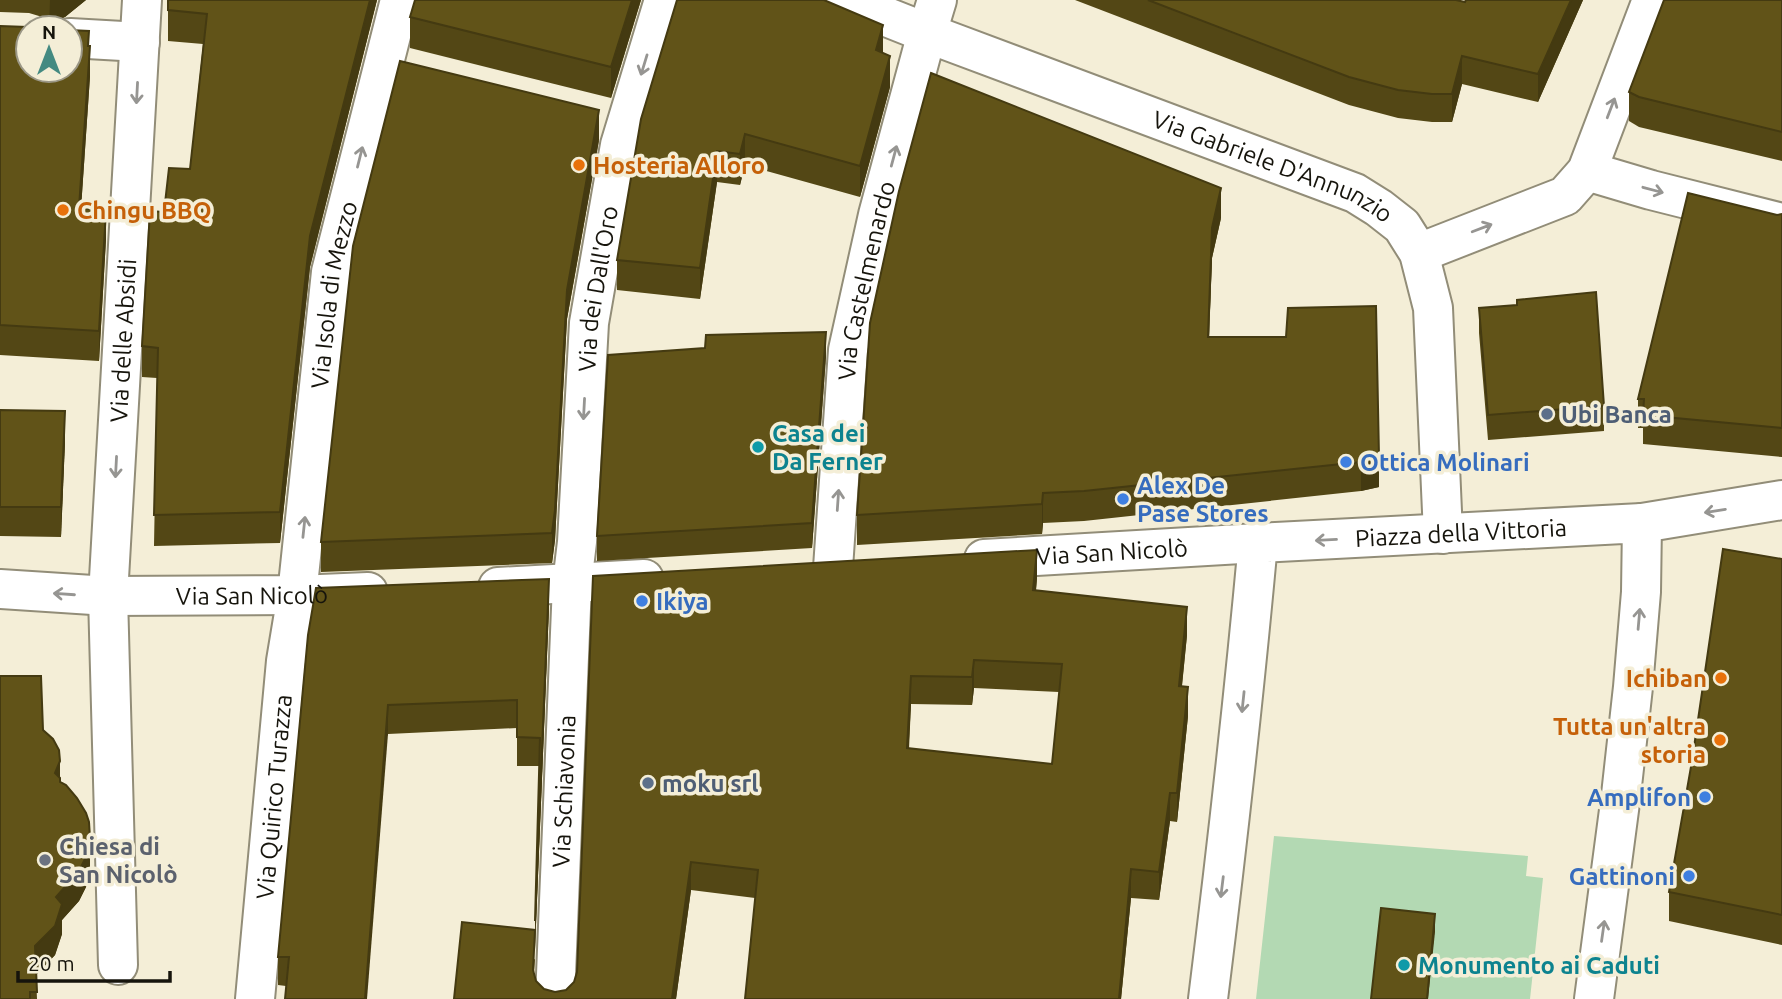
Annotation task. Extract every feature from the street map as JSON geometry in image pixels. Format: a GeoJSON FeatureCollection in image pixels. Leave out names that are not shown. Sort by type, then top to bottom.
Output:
{"type":"FeatureCollection","features":[{"type":"Feature","properties":{"kind":"street","name":"Via delle Absidi"},"geometry":{"type":"LineString","coordinates":[[118,965],[108,596],[142,0]]}},
{"type":"Feature","properties":{"kind":"street","name":"Via Isola di Mezzo"},"geometry":{"type":"LineString","coordinates":[[297,595],[331,272],[397,67],[400,0]]}},
{"type":"Feature","properties":{"kind":"street","name":"Via dei Dall'Oro"},"geometry":{"type":"LineString","coordinates":[[572,584],[577,542],[589,323],[620,145],[613,121],[663,0]]}},
{"type":"Feature","properties":{"kind":"street","name":"Via Gabriele D'Annunzio"},"geometry":{"type":"LineString","coordinates":[[844,0],[932,17],[1354,192],[1402,226],[1419,253],[1433,308],[1443,534]]}},
{"type":"Feature","properties":{"kind":"street"},"geometry":{"type":"LineString","coordinates":[[1419,253],[1565,196],[1587,172],[1652,0]]}},
{"type":"Feature","properties":{"kind":"street","name":"Via Castelmenardo"},"geometry":{"type":"LineString","coordinates":[[833,568],[848,350],[878,215],[932,17]]}},
{"type":"Feature","properties":{"kind":"street"},"geometry":{"type":"LineString","coordinates":[[84,39],[140,42]]}},
{"type":"Feature","properties":{"kind":"street"},"geometry":{"type":"LineString","coordinates":[[1587,172],[1782,223]]}},
{"type":"Feature","properties":{"kind":"street","name":"Piazza della Vittoria"},"geometry":{"type":"LineString","coordinates":[[1258,543],[1642,523],[1782,500]]}},
{"type":"Feature","properties":{"kind":"street"},"geometry":{"type":"LineString","coordinates":[[1594,999],[1633,687],[1641,592],[1642,523]]}},
{"type":"Feature","properties":{"kind":"street"},"geometry":{"type":"LineString","coordinates":[[1208,999],[1231,819],[1258,543]]}},
{"type":"Feature","properties":{"kind":"street","name":"Via San Nicolò"},"geometry":{"type":"LineString","coordinates":[[957,561],[1258,543]]}},
{"type":"Feature","properties":{"kind":"street"},"geometry":{"type":"LineString","coordinates":[[460,588],[682,577]]}},
{"type":"Feature","properties":{"kind":"street","name":"Via Schiavonia"},"geometry":{"type":"LineString","coordinates":[[555,999],[572,584]]}},
{"type":"Feature","properties":{"kind":"street","name":"Via San Nicolò"},"geometry":{"type":"LineString","coordinates":[[0,589],[108,596],[297,595],[406,590]]}},
{"type":"Feature","properties":{"kind":"street","name":"Via Quirico Turazza"},"geometry":{"type":"LineString","coordinates":[[255,999],[286,661],[297,595]]}},
{"type":"Feature","properties":{"kind":"green space"},"geometry":{"type":"Polygon","coordinates":[[[1274,836],[1528,856],[1526,876],[1543,878],[1530,999],[1256,999],[1274,836]]]}},
{"type":"Feature","properties":{"kind":"building"},"geometry":{"type":"Polygon","coordinates":[[[168,0],[370,0],[310,236],[280,512],[154,515],[158,348],[142,346],[150,211],[164,212],[169,168],[190,169],[207,14],[168,10],[168,0]]]}},
{"type":"Feature","properties":{"kind":"building"},"geometry":{"type":"Polygon","coordinates":[[[415,0],[632,0],[611,67],[410,17],[415,0]]]}},
{"type":"Feature","properties":{"kind":"building"},"geometry":{"type":"Polygon","coordinates":[[[677,0],[824,0],[883,25],[876,50],[890,56],[860,166],[745,134],[740,154],[717,151],[700,268],[617,260],[641,119],[677,0]]]}},
{"type":"Feature","properties":{"kind":"building"},"geometry":{"type":"Polygon","coordinates":[[[1148,0],[1571,0],[1538,74],[1462,56],[1452,94],[1432,94],[1398,90],[1349,77],[1148,0]]]}},
{"type":"Feature","properties":{"kind":"building"},"geometry":{"type":"Polygon","coordinates":[[[1664,0],[1782,0],[1782,132],[1639,97],[1629,92],[1664,0]]]}},
{"type":"Feature","properties":{"kind":"building"},"geometry":{"type":"Polygon","coordinates":[[[0,26],[14,26],[14,84],[84,84],[84,31],[89,31],[79,208],[106,210],[99,331],[0,325],[0,26]]]}},
{"type":"Feature","properties":{"kind":"building"},"geometry":{"type":"Polygon","coordinates":[[[400,61],[599,110],[567,290],[552,533],[321,542],[353,246],[400,61]]]}},
{"type":"Feature","properties":{"kind":"building"},"geometry":{"type":"Polygon","coordinates":[[[931,73],[1221,188],[1212,228],[1208,337],[1286,337],[1288,308],[1376,306],[1379,457],[1361,462],[1043,493],[1042,504],[857,515],[870,323],[899,191],[931,73]]]}},
{"type":"Feature","properties":{"kind":"building"},"geometry":{"type":"Polygon","coordinates":[[[1688,193],[1782,214],[1782,428],[1643,415],[1644,399],[1638,399],[1688,193]]]}},
{"type":"Feature","properties":{"kind":"building"},"geometry":{"type":"Polygon","coordinates":[[[1596,292],[1604,406],[1488,415],[1479,308],[1517,305],[1517,300],[1596,292]]]}},
{"type":"Feature","properties":{"kind":"building"},"geometry":{"type":"Polygon","coordinates":[[[826,332],[812,523],[597,536],[608,355],[705,348],[706,335],[826,332]]]}},
{"type":"Feature","properties":{"kind":"building"},"geometry":{"type":"Polygon","coordinates":[[[0,410],[65,411],[61,507],[0,507],[0,410]]]}},
{"type":"Feature","properties":{"kind":"building"},"geometry":{"type":"Polygon","coordinates":[[[1723,549],[1782,559],[1782,915],[1669,892],[1692,761],[1723,549]]]}},
{"type":"Feature","properties":{"kind":"building"},"geometry":{"type":"Polygon","coordinates":[[[1037,550],[1033,590],[1187,607],[1179,686],[1188,687],[1177,793],[1170,793],[1159,872],[1131,869],[1119,999],[745,999],[758,870],[691,862],[672,999],[454,999],[462,922],[535,930],[533,970],[536,981],[544,989],[555,992],[566,990],[574,982],[577,972],[593,576],[1037,550]],[[974,660],[972,677],[911,676],[907,748],[1052,764],[1062,664],[974,660]]]}},
{"type":"Feature","properties":{"kind":"building"},"geometry":{"type":"Polygon","coordinates":[[[549,579],[535,921],[540,738],[517,737],[517,700],[388,705],[365,999],[285,999],[289,957],[278,957],[308,635],[316,588],[549,579]]]}},
{"type":"Feature","properties":{"kind":"building","name":"Chiesa di San Nicolò"},"geometry":{"type":"Polygon","coordinates":[[[0,676],[41,676],[43,730],[53,739],[59,750],[60,761],[55,773],[60,782],[77,798],[89,822],[90,838],[86,857],[79,871],[56,897],[62,904],[55,926],[35,946],[37,992],[30,992],[30,999],[0,999],[0,676]]]}},
{"type":"Feature","properties":{"kind":"building","name":"Monumento ai Caduti"},"geometry":{"type":"Polygon","coordinates":[[[1381,908],[1435,914],[1427,999],[1371,999],[1381,908]]]}},
{"type":"Feature","properties":{"kind":"place","name":"Hosteria Alloro"},"geometry":{"type":"Point","coordinates":[579,165]}},
{"type":"Feature","properties":{"kind":"place","name":"Chingu BBQ"},"geometry":{"type":"Point","coordinates":[63,210]}},
{"type":"Feature","properties":{"kind":"place","name":"Ubi Banca"},"geometry":{"type":"Point","coordinates":[1547,414]}},
{"type":"Feature","properties":{"kind":"place","name":"Casa dei Da Ferner"},"geometry":{"type":"Point","coordinates":[758,447]}},
{"type":"Feature","properties":{"kind":"place","name":"Ottica Molinari"},"geometry":{"type":"Point","coordinates":[1346,462]}},
{"type":"Feature","properties":{"kind":"place","name":"Alex De Pase Stores"},"geometry":{"type":"Point","coordinates":[1123,499]}},
{"type":"Feature","properties":{"kind":"place","name":"Ikiya"},"geometry":{"type":"Point","coordinates":[642,601]}},
{"type":"Feature","properties":{"kind":"place","name":"Ichiban"},"geometry":{"type":"Point","coordinates":[1721,678]}},
{"type":"Feature","properties":{"kind":"place","name":"Tutta un'altra storia"},"geometry":{"type":"Point","coordinates":[1720,740]}},
{"type":"Feature","properties":{"kind":"place","name":"moku srl"},"geometry":{"type":"Point","coordinates":[648,783]}},
{"type":"Feature","properties":{"kind":"place","name":"Amplifon"},"geometry":{"type":"Point","coordinates":[1705,797]}},
{"type":"Feature","properties":{"kind":"place","name":"Chiesa di San Nicolò"},"geometry":{"type":"Point","coordinates":[45,860]}},
{"type":"Feature","properties":{"kind":"place","name":"Gattinoni"},"geometry":{"type":"Point","coordinates":[1689,876]}},
{"type":"Feature","properties":{"kind":"place","name":"Monumento ai Caduti"},"geometry":{"type":"Point","coordinates":[1404,965]}}]}
